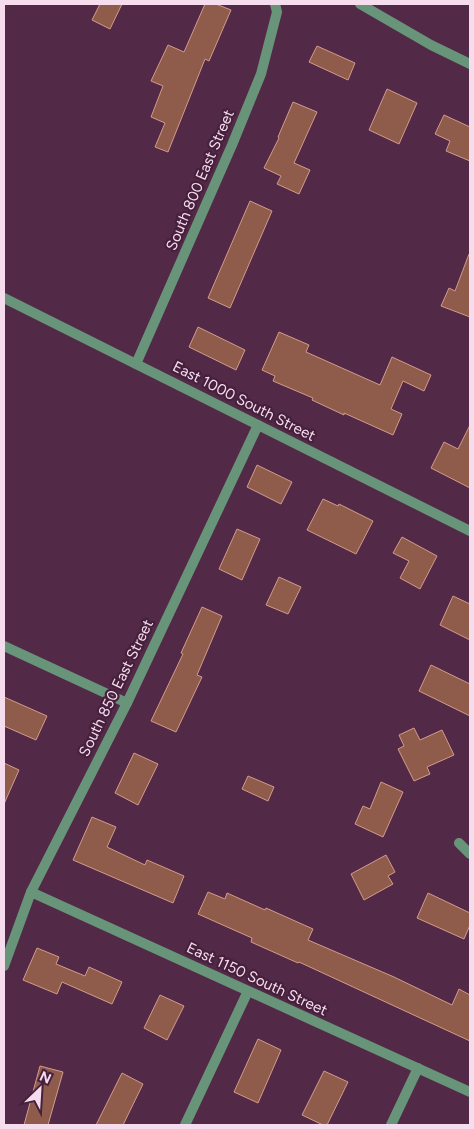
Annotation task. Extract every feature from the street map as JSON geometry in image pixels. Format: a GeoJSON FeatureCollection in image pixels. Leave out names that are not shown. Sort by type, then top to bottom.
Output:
{"type":"FeatureCollection","features":[{"type":"Feature","properties":{"kind":"street","name":"South 800 East Street"},"geometry":{"type":"LineString","coordinates":[[136,364],[261,74],[277,12],[275,4]]}},
{"type":"Feature","properties":{"kind":"street"},"geometry":{"type":"LineString","coordinates":[[360,4],[470,64]]}},
{"type":"Feature","properties":{"kind":"street","name":"East 1000 South Street"},"geometry":{"type":"LineString","coordinates":[[4,298],[470,530]]}},
{"type":"Feature","properties":{"kind":"street","name":"South 850 East Street"},"geometry":{"type":"LineString","coordinates":[[4,966],[31,892],[127,703],[258,425]]}},
{"type":"Feature","properties":{"kind":"street"},"geometry":{"type":"LineString","coordinates":[[4,646],[127,703]]}},
{"type":"Feature","properties":{"kind":"street"},"geometry":{"type":"LineString","coordinates":[[459,843],[470,854]]}},
{"type":"Feature","properties":{"kind":"street","name":"East 1150 South Street"},"geometry":{"type":"LineString","coordinates":[[31,892],[470,1092]]}},
{"type":"Feature","properties":{"kind":"street"},"geometry":{"type":"LineString","coordinates":[[186,1125],[248,991]]}},
{"type":"Feature","properties":{"kind":"street"},"geometry":{"type":"LineString","coordinates":[[391,1125],[418,1068]]}},
{"type":"Feature","properties":{"kind":"building"},"geometry":{"type":"Polygon","coordinates":[[[100,4],[122,4],[110,29],[92,20],[100,4]]]}},
{"type":"Feature","properties":{"kind":"building"},"geometry":{"type":"Polygon","coordinates":[[[205,4],[216,4],[231,10],[209,61],[205,59],[168,152],[155,147],[165,123],[151,117],[163,86],[151,81],[168,45],[184,52],[205,4]]]}},
{"type":"Feature","properties":{"kind":"building"},"geometry":{"type":"Polygon","coordinates":[[[317,46],[355,63],[348,80],[309,62],[317,46]]]}},
{"type":"Feature","properties":{"kind":"building"},"geometry":{"type":"Polygon","coordinates":[[[387,89],[417,103],[399,144],[369,130],[387,89]]]}},
{"type":"Feature","properties":{"kind":"building"},"geometry":{"type":"Polygon","coordinates":[[[293,102],[317,112],[294,163],[310,170],[299,194],[277,184],[281,176],[264,168],[279,138],[293,102]]]}},
{"type":"Feature","properties":{"kind":"building"},"geometry":{"type":"Polygon","coordinates":[[[444,115],[470,127],[470,161],[446,151],[450,141],[435,134],[444,115]]]}},
{"type":"Feature","properties":{"kind":"building"},"geometry":{"type":"Polygon","coordinates":[[[250,201],[272,211],[230,308],[208,298],[250,201]]]}},
{"type":"Feature","properties":{"kind":"building"},"geometry":{"type":"Polygon","coordinates":[[[469,254],[470,317],[441,306],[449,288],[455,291],[469,254]]]}},
{"type":"Feature","properties":{"kind":"building"},"geometry":{"type":"Polygon","coordinates":[[[198,327],[245,350],[236,370],[189,347],[198,327]]]}},
{"type":"Feature","properties":{"kind":"building"},"geometry":{"type":"Polygon","coordinates":[[[279,332],[309,345],[306,352],[380,385],[392,357],[431,375],[424,391],[403,381],[391,409],[402,414],[393,435],[344,413],[344,415],[312,400],[313,398],[273,381],[275,376],[262,370],[279,332]]]}},
{"type":"Feature","properties":{"kind":"building"},"geometry":{"type":"Polygon","coordinates":[[[470,425],[470,488],[431,468],[444,442],[458,449],[470,425]]]}},
{"type":"Feature","properties":{"kind":"building"},"geometry":{"type":"Polygon","coordinates":[[[257,465],[292,482],[281,504],[247,487],[257,465]]]}},
{"type":"Feature","properties":{"kind":"building"},"geometry":{"type":"Polygon","coordinates":[[[323,499],[338,506],[339,504],[373,521],[356,554],[307,530],[323,499]]]}},
{"type":"Feature","properties":{"kind":"building"},"geometry":{"type":"Polygon","coordinates":[[[237,529],[260,539],[242,580],[219,569],[237,529]]]}},
{"type":"Feature","properties":{"kind":"building"},"geometry":{"type":"Polygon","coordinates":[[[402,537],[437,556],[420,589],[400,578],[409,561],[393,553],[402,537]]]}},
{"type":"Feature","properties":{"kind":"building"},"geometry":{"type":"Polygon","coordinates":[[[279,577],[301,587],[288,614],[266,605],[279,577]]]}},
{"type":"Feature","properties":{"kind":"building"},"geometry":{"type":"Polygon","coordinates":[[[453,596],[470,604],[470,640],[440,625],[453,596]]]}},
{"type":"Feature","properties":{"kind":"building"},"geometry":{"type":"Polygon","coordinates":[[[202,607],[222,616],[197,675],[202,677],[176,732],[151,721],[183,654],[181,653],[202,607]]]}},
{"type":"Feature","properties":{"kind":"building"},"geometry":{"type":"Polygon","coordinates":[[[431,665],[470,684],[470,716],[419,691],[431,665]]]}},
{"type":"Feature","properties":{"kind":"building"},"geometry":{"type":"Polygon","coordinates":[[[4,697],[47,716],[36,740],[4,726],[4,697]]]}},
{"type":"Feature","properties":{"kind":"building"},"geometry":{"type":"Polygon","coordinates":[[[414,728],[420,740],[442,730],[454,755],[427,767],[430,774],[414,781],[398,749],[404,746],[399,735],[414,728]]]}},
{"type":"Feature","properties":{"kind":"building"},"geometry":{"type":"Polygon","coordinates":[[[134,753],[158,764],[138,805],[115,793],[134,753]]]}},
{"type":"Feature","properties":{"kind":"building"},"geometry":{"type":"Polygon","coordinates":[[[4,763],[19,770],[4,804],[4,763]]]}},
{"type":"Feature","properties":{"kind":"building"},"geometry":{"type":"Polygon","coordinates":[[[248,776],[274,787],[268,801],[242,789],[248,776]]]}},
{"type":"Feature","properties":{"kind":"building"},"geometry":{"type":"Polygon","coordinates":[[[381,782],[403,792],[383,837],[355,824],[363,806],[370,809],[381,782]]]}},
{"type":"Feature","properties":{"kind":"building"},"geometry":{"type":"Polygon","coordinates":[[[92,817],[116,827],[107,847],[145,865],[147,860],[184,876],[173,903],[73,860],[92,817]]]}},
{"type":"Feature","properties":{"kind":"building"},"geometry":{"type":"Polygon","coordinates":[[[386,855],[395,872],[388,876],[393,884],[364,900],[351,874],[386,855]]]}},
{"type":"Feature","properties":{"kind":"building"},"geometry":{"type":"Polygon","coordinates":[[[208,892],[225,899],[227,893],[313,929],[308,940],[394,977],[452,1005],[459,989],[470,995],[470,1041],[299,962],[251,942],[252,938],[198,914],[208,892]]]}},
{"type":"Feature","properties":{"kind":"building"},"geometry":{"type":"Polygon","coordinates":[[[428,893],[470,913],[470,925],[464,939],[417,918],[428,893]]]}},
{"type":"Feature","properties":{"kind":"building"},"geometry":{"type":"Polygon","coordinates":[[[37,948],[59,957],[56,964],[85,976],[89,967],[122,982],[112,1004],[62,982],[57,994],[23,980],[37,948]]]}},
{"type":"Feature","properties":{"kind":"building"},"geometry":{"type":"Polygon","coordinates":[[[160,995],[184,1006],[167,1040],[144,1028],[160,995]]]}},
{"type":"Feature","properties":{"kind":"building"},"geometry":{"type":"Polygon","coordinates":[[[258,1039],[281,1050],[258,1103],[234,1092],[258,1039]]]}},
{"type":"Feature","properties":{"kind":"building"},"geometry":{"type":"Polygon","coordinates":[[[40,1066],[63,1072],[48,1125],[24,1125],[40,1066]]]}},
{"type":"Feature","properties":{"kind":"building"},"geometry":{"type":"Polygon","coordinates":[[[324,1071],[348,1082],[327,1125],[302,1115],[324,1071]]]}},
{"type":"Feature","properties":{"kind":"building"},"geometry":{"type":"Polygon","coordinates":[[[122,1073],[143,1084],[123,1125],[96,1125],[122,1073]]]}}]}
